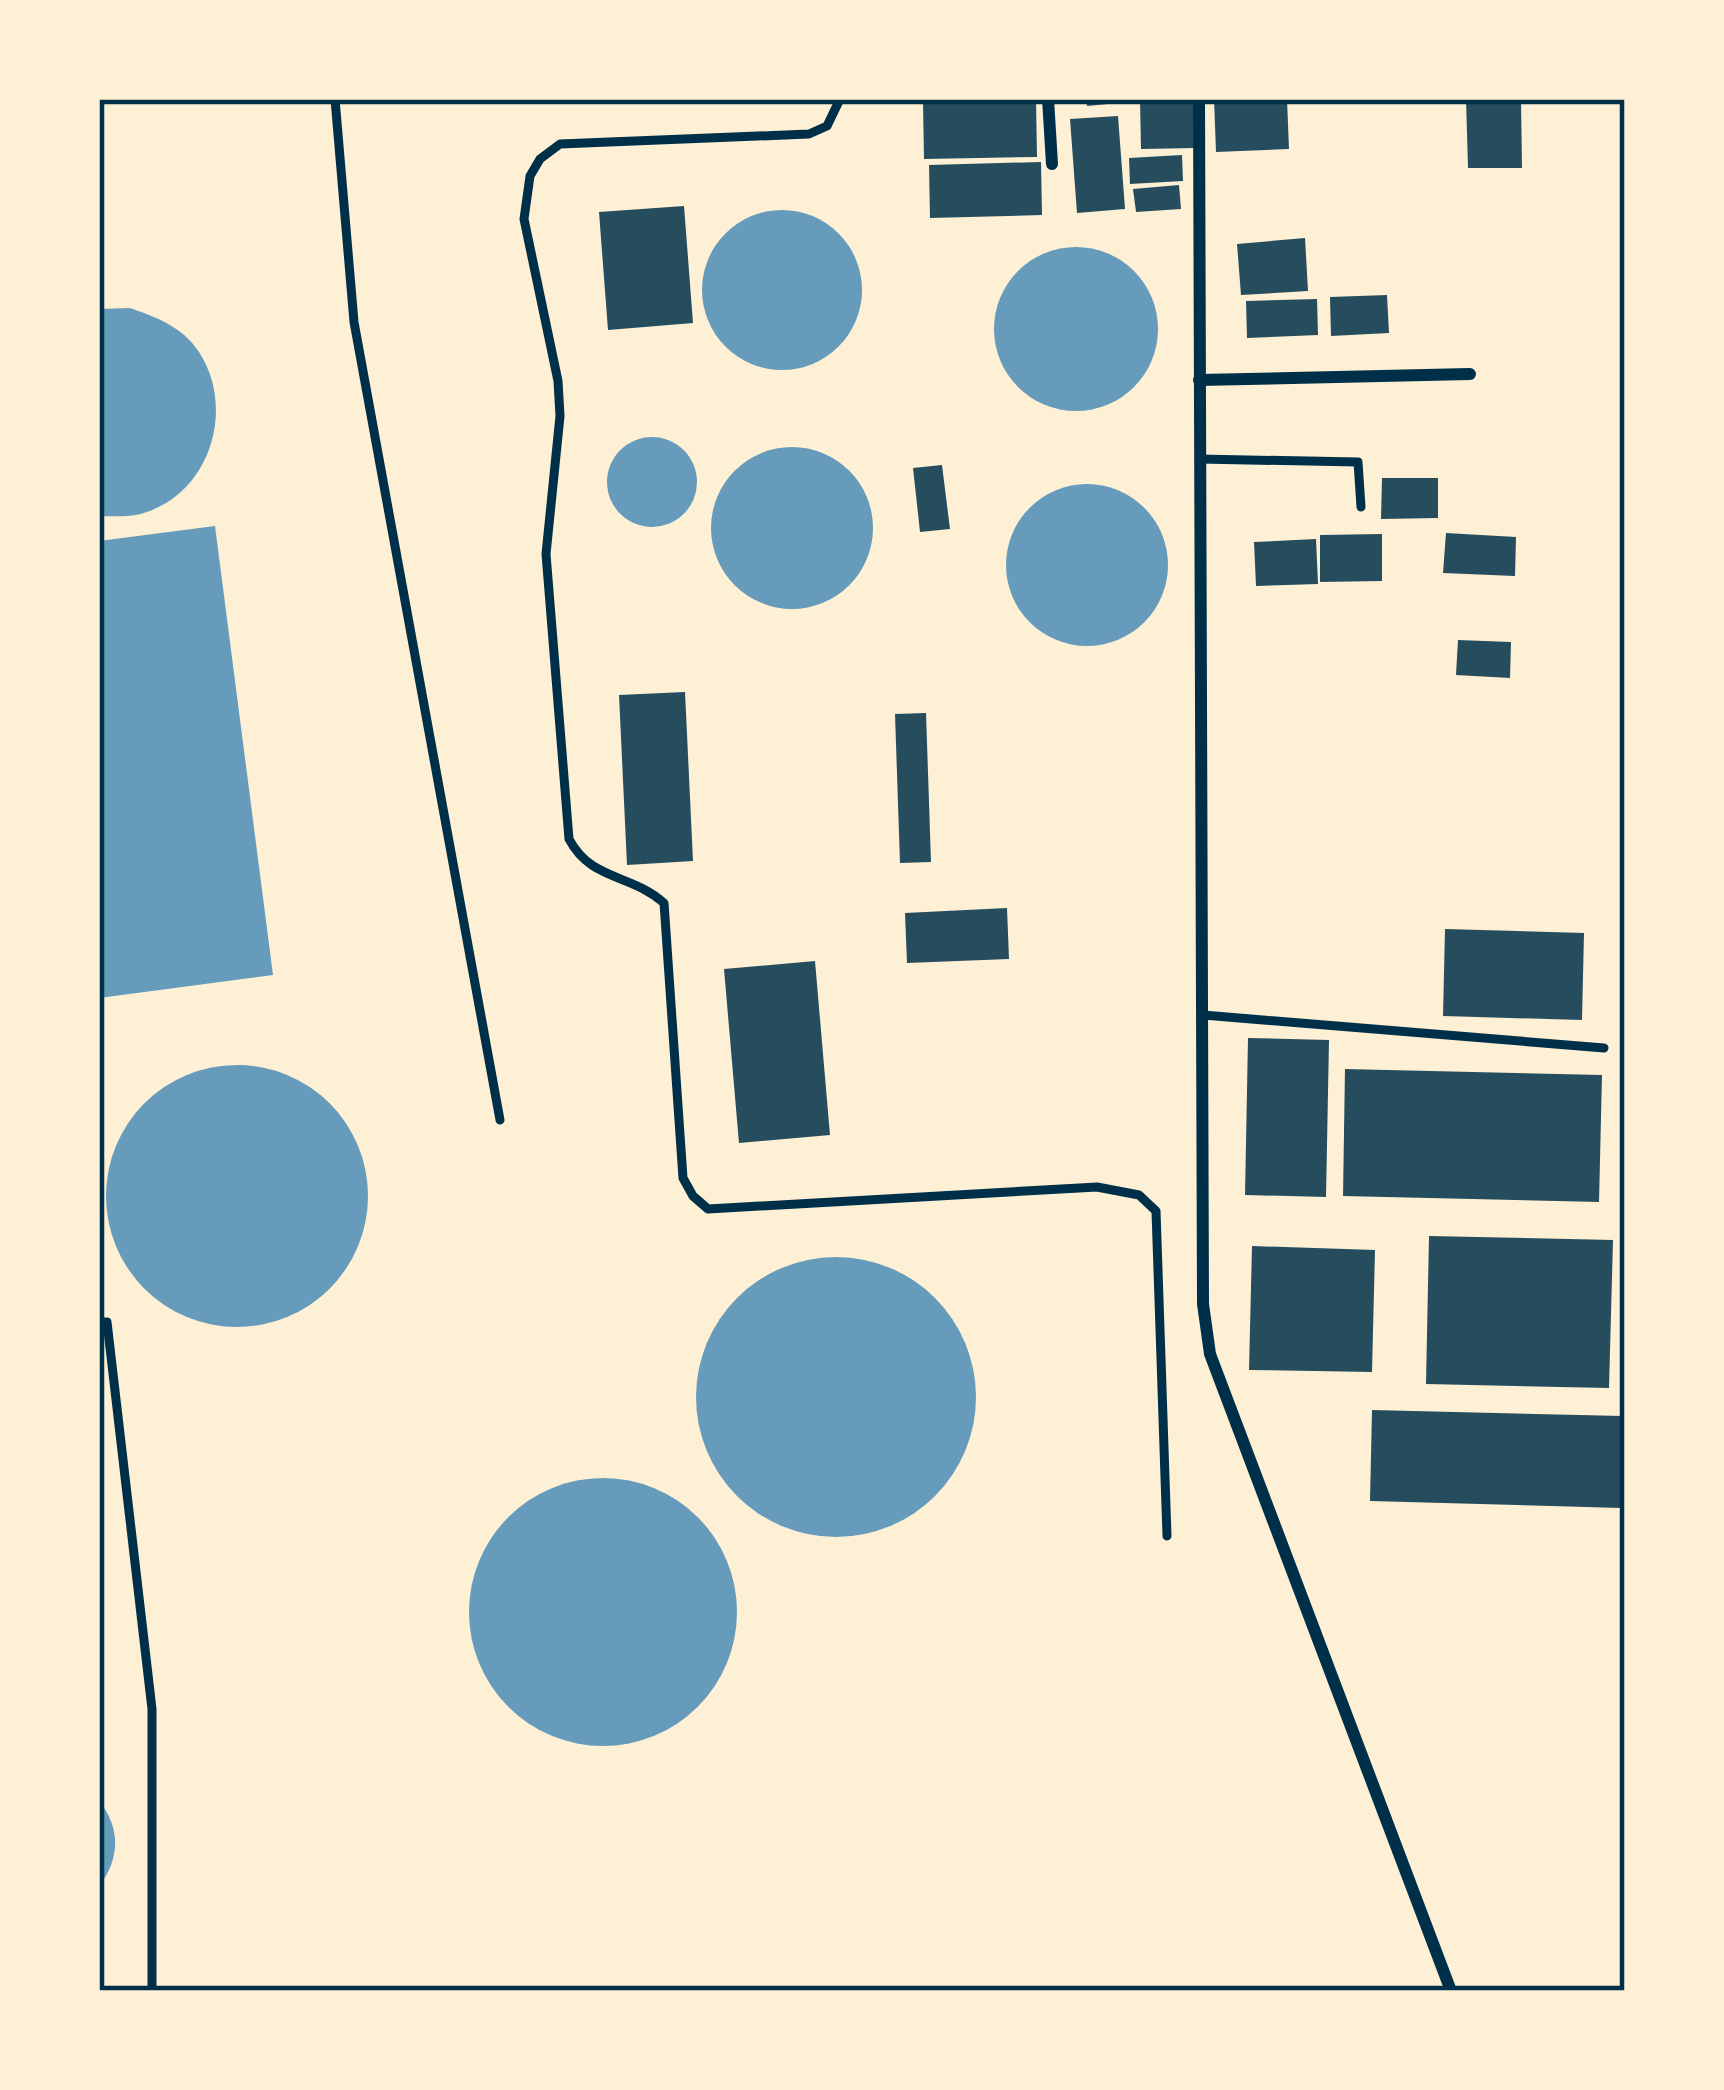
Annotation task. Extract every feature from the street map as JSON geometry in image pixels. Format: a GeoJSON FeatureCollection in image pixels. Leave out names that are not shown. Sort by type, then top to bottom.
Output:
{"type":"FeatureCollection","features":[{"type":"Feature","properties":{"kind":"street"},"geometry":{"type":"LineString","coordinates":[[1048,99],[1052,164]]}},
{"type":"Feature","properties":{"kind":"street"},"geometry":{"type":"LineString","coordinates":[[1198,99],[1201,1240],[1210,1354],[1451,1991]]}},
{"type":"Feature","properties":{"kind":"street"},"geometry":{"type":"LineString","coordinates":[[1198,380],[1470,374]]}},
{"type":"Feature","properties":{"kind":"lane"},"geometry":{"type":"LineString","coordinates":[[335,99],[354,322],[500,1120]]}},
{"type":"Feature","properties":{"kind":"lane"},"geometry":{"type":"LineString","coordinates":[[840,99],[827,126],[809,134],[560,144],[540,159],[530,176],[524,219],[558,381],[560,416],[546,554],[569,839],[587,866],[646,887],[664,903],[682,1178],[708,1209],[1097,1187],[1139,1195],[1156,1211],[1167,1536]]}},
{"type":"Feature","properties":{"kind":"lane"},"geometry":{"type":"LineString","coordinates":[[1199,459],[1358,462],[1361,507]]}},
{"type":"Feature","properties":{"kind":"lane"},"geometry":{"type":"LineString","coordinates":[[1203,1016],[1604,1048]]}},
{"type":"Feature","properties":{"kind":"lane"},"geometry":{"type":"LineString","coordinates":[[99,1322],[106,1322],[152,1709],[152,1991]]}},
{"type":"Feature","properties":{"kind":"water"},"geometry":{"type":"Polygon","coordinates":[[[782,210],[812,216],[838,234],[856,260],[862,290],[856,320],[838,346],[812,364],[782,370],[752,364],[726,346],[708,320],[702,290],[708,260],[726,234],[752,216],[782,210]]]}},
{"type":"Feature","properties":{"kind":"water"},"geometry":{"type":"Polygon","coordinates":[[[1076,247],[1107,253],[1134,271],[1152,298],[1158,329],[1152,360],[1134,387],[1107,405],[1076,411],[1045,405],[1018,387],[1000,360],[994,329],[1000,298],[1018,271],[1045,253],[1076,247]]]}},
{"type":"Feature","properties":{"kind":"water"},"geometry":{"type":"Polygon","coordinates":[[[130,308],[177,329],[193,343],[210,375],[215,425],[198,472],[182,491],[136,515],[99,516],[99,309],[130,308]]]}},
{"type":"Feature","properties":{"kind":"water"},"geometry":{"type":"Polygon","coordinates":[[[652,437],[669,440],[684,450],[694,465],[694,499],[684,514],[669,524],[652,527],[635,524],[620,514],[610,499],[607,482],[610,465],[620,450],[635,440],[652,437]]]}},
{"type":"Feature","properties":{"kind":"water"},"geometry":{"type":"Polygon","coordinates":[[[792,447],[823,454],[849,471],[866,497],[873,528],[866,559],[849,585],[823,602],[792,609],[761,602],[735,585],[718,559],[711,528],[718,497],[735,471],[761,454],[792,447]]]}},
{"type":"Feature","properties":{"kind":"water"},"geometry":{"type":"Polygon","coordinates":[[[1087,484],[1118,490],[1145,507],[1162,534],[1168,565],[1162,596],[1145,623],[1118,640],[1087,646],[1056,640],[1029,623],[1012,596],[1006,565],[1012,534],[1029,507],[1056,490],[1087,484]]]}},
{"type":"Feature","properties":{"kind":"water"},"geometry":{"type":"Polygon","coordinates":[[[215,526],[273,975],[99,998],[99,541],[215,526]]]}},
{"type":"Feature","properties":{"kind":"water"},"geometry":{"type":"Polygon","coordinates":[[[237,1065],[287,1075],[329,1104],[358,1146],[368,1196],[358,1246],[329,1288],[287,1317],[237,1327],[187,1317],[145,1288],[116,1246],[106,1196],[116,1146],[145,1104],[187,1075],[237,1065]]]}},
{"type":"Feature","properties":{"kind":"water"},"geometry":{"type":"Polygon","coordinates":[[[836,1257],[890,1267],[935,1298],[966,1343],[976,1397],[966,1451],[935,1496],[890,1527],[836,1537],[782,1527],[737,1496],[706,1451],[696,1397],[706,1343],[737,1298],[782,1267],[836,1257]]]}},
{"type":"Feature","properties":{"kind":"water"},"geometry":{"type":"Polygon","coordinates":[[[603,1478],[654,1488],[698,1517],[727,1561],[737,1612],[727,1663],[698,1707],[654,1736],[603,1746],[552,1736],[508,1707],[479,1663],[469,1612],[479,1561],[508,1517],[552,1488],[603,1478]]]}},
{"type":"Feature","properties":{"kind":"water"},"geometry":{"type":"Polygon","coordinates":[[[99,1801],[111,1822],[115,1844],[111,1865],[99,1886],[99,1801]]]}},
{"type":"Feature","properties":{"kind":"building"},"geometry":{"type":"Polygon","coordinates":[[[1086,99],[1129,99],[1129,102],[1087,106],[1086,99]]]}},
{"type":"Feature","properties":{"kind":"building"},"geometry":{"type":"Polygon","coordinates":[[[1140,99],[1194,99],[1195,148],[1141,149],[1140,99]]]}},
{"type":"Feature","properties":{"kind":"building"},"geometry":{"type":"Polygon","coordinates":[[[1214,99],[1287,99],[1289,149],[1216,152],[1214,99]]]}},
{"type":"Feature","properties":{"kind":"building"},"geometry":{"type":"Polygon","coordinates":[[[1466,99],[1521,99],[1522,168],[1468,168],[1466,99]]]}},
{"type":"Feature","properties":{"kind":"building"},"geometry":{"type":"Polygon","coordinates":[[[1036,100],[1037,157],[924,159],[923,102],[1036,100]]]}},
{"type":"Feature","properties":{"kind":"building"},"geometry":{"type":"Polygon","coordinates":[[[1118,116],[1125,209],[1077,213],[1070,119],[1118,116]]]}},
{"type":"Feature","properties":{"kind":"building"},"geometry":{"type":"Polygon","coordinates":[[[1182,155],[1183,181],[1130,184],[1129,158],[1182,155]]]}},
{"type":"Feature","properties":{"kind":"building"},"geometry":{"type":"Polygon","coordinates":[[[1041,162],[1042,215],[930,218],[929,165],[1041,162]]]}},
{"type":"Feature","properties":{"kind":"building"},"geometry":{"type":"Polygon","coordinates":[[[1179,185],[1181,209],[1136,212],[1133,189],[1179,185]]]}},
{"type":"Feature","properties":{"kind":"building"},"geometry":{"type":"Polygon","coordinates":[[[684,206],[693,323],[608,330],[599,212],[684,206]]]}},
{"type":"Feature","properties":{"kind":"building"},"geometry":{"type":"Polygon","coordinates":[[[1305,238],[1308,291],[1241,295],[1237,244],[1305,238]]]}},
{"type":"Feature","properties":{"kind":"building"},"geometry":{"type":"Polygon","coordinates":[[[1387,295],[1389,333],[1331,336],[1330,297],[1387,295]]]}},
{"type":"Feature","properties":{"kind":"building"},"geometry":{"type":"Polygon","coordinates":[[[1317,299],[1318,335],[1247,338],[1246,301],[1317,299]]]}},
{"type":"Feature","properties":{"kind":"building"},"geometry":{"type":"Polygon","coordinates":[[[942,465],[950,529],[920,532],[913,468],[942,465]]]}},
{"type":"Feature","properties":{"kind":"building"},"geometry":{"type":"Polygon","coordinates":[[[1382,478],[1438,478],[1438,518],[1381,519],[1382,478]]]}},
{"type":"Feature","properties":{"kind":"building"},"geometry":{"type":"Polygon","coordinates":[[[1446,533],[1516,537],[1515,576],[1443,573],[1446,533]]]}},
{"type":"Feature","properties":{"kind":"building"},"geometry":{"type":"Polygon","coordinates":[[[1382,534],[1382,581],[1320,582],[1320,535],[1382,534]]]}},
{"type":"Feature","properties":{"kind":"building"},"geometry":{"type":"Polygon","coordinates":[[[1316,539],[1318,584],[1256,586],[1254,542],[1316,539]]]}},
{"type":"Feature","properties":{"kind":"building"},"geometry":{"type":"Polygon","coordinates":[[[1458,640],[1511,642],[1510,678],[1456,675],[1458,640]]]}},
{"type":"Feature","properties":{"kind":"building"},"geometry":{"type":"Polygon","coordinates":[[[685,692],[693,861],[627,865],[619,695],[685,692]]]}},
{"type":"Feature","properties":{"kind":"building"},"geometry":{"type":"Polygon","coordinates":[[[926,713],[931,862],[900,863],[895,714],[926,713]]]}},
{"type":"Feature","properties":{"kind":"building"},"geometry":{"type":"Polygon","coordinates":[[[1007,908],[1009,959],[907,963],[905,913],[1007,908]]]}},
{"type":"Feature","properties":{"kind":"building"},"geometry":{"type":"Polygon","coordinates":[[[1445,929],[1584,933],[1582,1020],[1443,1016],[1445,929]]]}},
{"type":"Feature","properties":{"kind":"building"},"geometry":{"type":"Polygon","coordinates":[[[815,961],[830,1135],[739,1143],[724,969],[815,961]]]}},
{"type":"Feature","properties":{"kind":"building"},"geometry":{"type":"Polygon","coordinates":[[[1248,1038],[1329,1040],[1326,1197],[1245,1195],[1248,1038]]]}},
{"type":"Feature","properties":{"kind":"building"},"geometry":{"type":"Polygon","coordinates":[[[1345,1069],[1602,1075],[1599,1202],[1343,1196],[1345,1069]]]}},
{"type":"Feature","properties":{"kind":"building"},"geometry":{"type":"Polygon","coordinates":[[[1429,1236],[1613,1240],[1609,1388],[1426,1384],[1429,1236]]]}},
{"type":"Feature","properties":{"kind":"building"},"geometry":{"type":"Polygon","coordinates":[[[1252,1246],[1375,1250],[1372,1372],[1249,1370],[1252,1246]]]}},
{"type":"Feature","properties":{"kind":"building"},"geometry":{"type":"Polygon","coordinates":[[[1372,1410],[1623,1416],[1621,1508],[1370,1501],[1372,1410]]]}}]}
